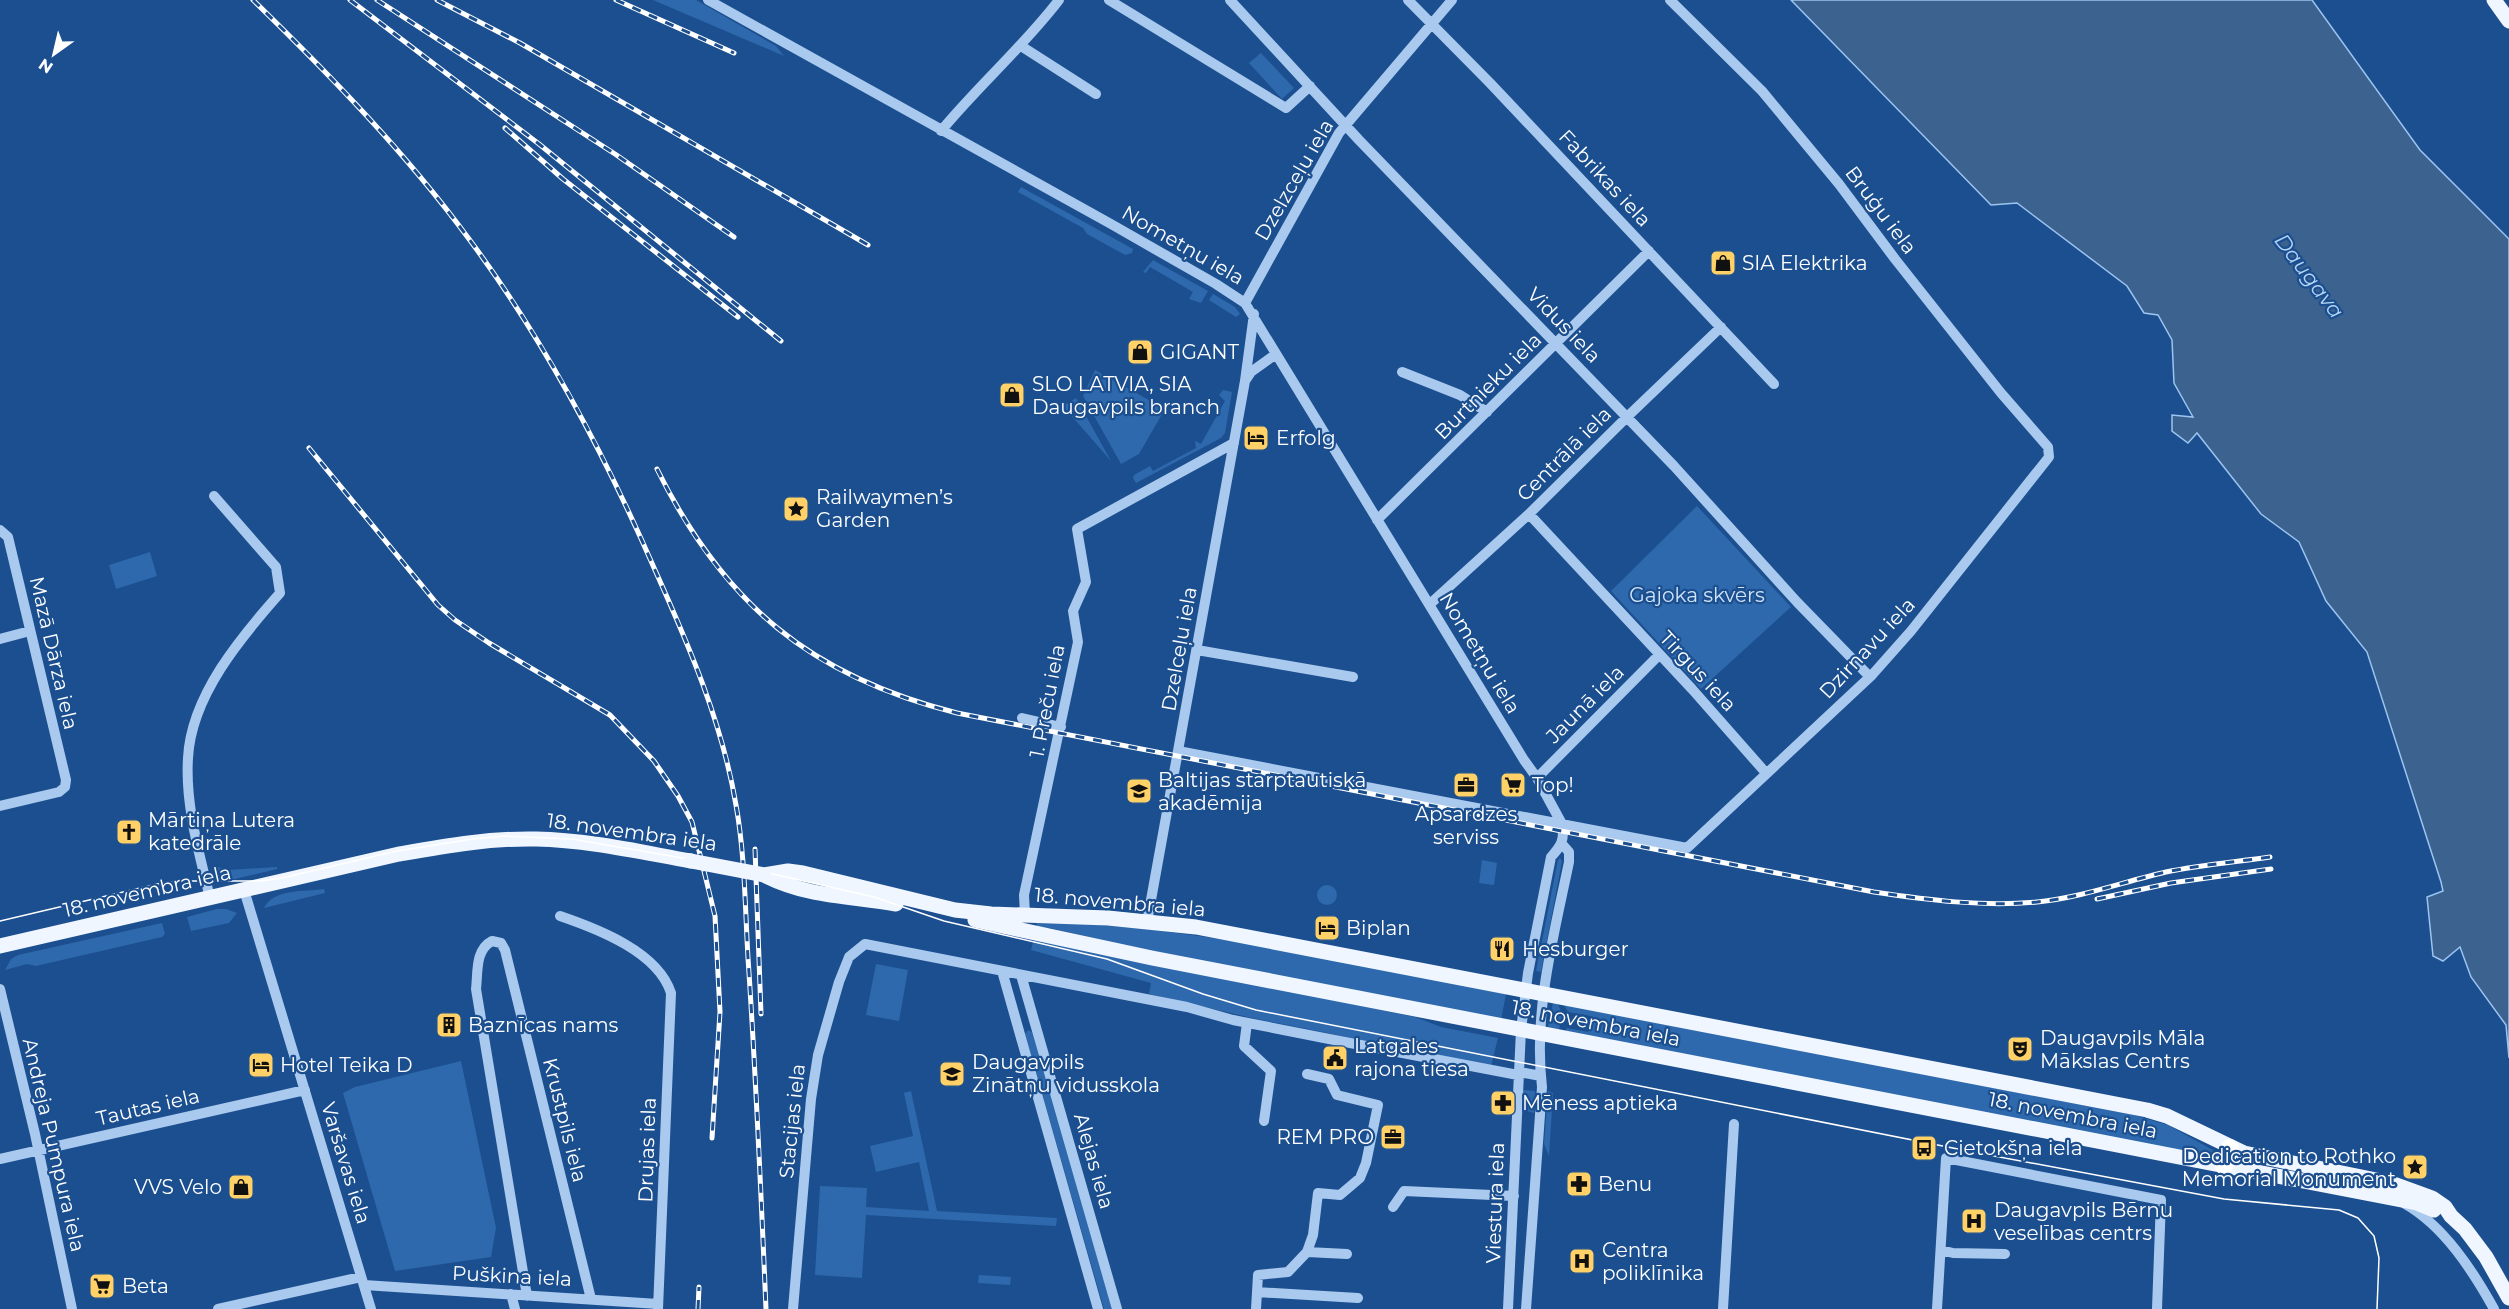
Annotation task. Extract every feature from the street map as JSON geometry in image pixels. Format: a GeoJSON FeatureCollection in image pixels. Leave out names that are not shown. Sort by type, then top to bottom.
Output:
{"type":"FeatureCollection","features":[{"type":"Feature","properties":{"kind":"highway"},"geometry":{"type":"LineString","coordinates":[[2224,1166],[2230,1148]]}},
{"type":"Feature","properties":{"kind":"main road"},"geometry":{"type":"LineString","coordinates":[[2494,0],[2509,21]]}},
{"type":"Feature","properties":{"kind":"main road","name":"18. novembra iela"},"geometry":{"type":"LineString","coordinates":[[0,946],[399,854],[450,845],[495,840],[537,839],[588,843],[764,875],[786,886],[845,898],[929,910],[1096,947],[2397,1199],[2424,1205],[2441,1214],[2451,1216]]}},
{"type":"Feature","properties":{"kind":"main road","name":"18. novembra iela"},"geometry":{"type":"LineString","coordinates":[[764,875],[788,871],[803,873],[955,910],[991,914],[1071,916],[1196,927],[2147,1110],[2167,1116],[2230,1148],[2391,1183],[2432,1198],[2445,1207],[2451,1216]]}},
{"type":"Feature","properties":{"kind":"main road"},"geometry":{"type":"LineString","coordinates":[[2451,1216],[2465,1229],[2486,1257],[2509,1298]]}},
{"type":"Feature","properties":{"kind":"street","name":"Nometņu iela"},"geometry":{"type":"LineString","coordinates":[[708,0],[1111,224],[1245,303],[1254,314],[1377,520],[1537,778],[1562,824],[1562,844],[1551,857],[1526,991]]}},
{"type":"Feature","properties":{"kind":"street"},"geometry":{"type":"LineString","coordinates":[[941,131],[972,93],[1021,46],[1059,0]]}},
{"type":"Feature","properties":{"kind":"street"},"geometry":{"type":"LineString","coordinates":[[1109,0],[1286,108],[1310,86]]}},
{"type":"Feature","properties":{"kind":"street","name":"Vidus iela"},"geometry":{"type":"LineString","coordinates":[[1230,0],[1345,124],[1627,417],[1797,602],[1870,677]]}},
{"type":"Feature","properties":{"kind":"street","name":"Fabrikas iela"},"geometry":{"type":"LineString","coordinates":[[1408,0],[1774,384]]}},
{"type":"Feature","properties":{"kind":"street","name":"Dzelzceļu iela"},"geometry":{"type":"LineString","coordinates":[[1245,303],[1345,124],[1452,0]]}},
{"type":"Feature","properties":{"kind":"street","name":"Bruģu iela"},"geometry":{"type":"LineString","coordinates":[[1670,0],[1762,91],[1839,183],[1895,259],[1994,384],[2048,447],[2049,452]]}},
{"type":"Feature","properties":{"kind":"street"},"geometry":{"type":"LineString","coordinates":[[1021,46],[1096,94]]}},
{"type":"Feature","properties":{"kind":"street","name":"Burtnieku iela"},"geometry":{"type":"LineString","coordinates":[[1377,520],[1649,251]]}},
{"type":"Feature","properties":{"kind":"street","name":"Dzelceļu iela"},"geometry":{"type":"LineString","coordinates":[[1147,922],[1245,381],[1254,314]]}},
{"type":"Feature","properties":{"kind":"street","name":"Centrālā iela"},"geometry":{"type":"LineString","coordinates":[[1430,604],[1529,514],[1722,327]]}},
{"type":"Feature","properties":{"kind":"street"},"geometry":{"type":"LineString","coordinates":[[1245,381],[1251,372],[1276,354]]}},
{"type":"Feature","properties":{"kind":"street"},"geometry":{"type":"LineString","coordinates":[[1402,372],[1460,395],[1487,412]]}},
{"type":"Feature","properties":{"kind":"street","name":"1. Preču iela"},"geometry":{"type":"LineString","coordinates":[[1025,915],[1024,895],[1078,642],[1073,611],[1086,582],[1077,529],[1234,443]]}},
{"type":"Feature","properties":{"kind":"street","name":"Dzirnavu iela"},"geometry":{"type":"LineString","coordinates":[[1562,824],[1687,848],[1870,677],[1943,591],[2043,465],[2049,452]]}},
{"type":"Feature","properties":{"kind":"street"},"geometry":{"type":"LineString","coordinates":[[210,898],[193,828],[188,759],[192,729],[201,705],[246,631],[280,593],[276,567],[214,496]]}},
{"type":"Feature","properties":{"kind":"street","name":"Tirgus iela"},"geometry":{"type":"LineString","coordinates":[[1529,514],[1692,689],[1766,773]]}},
{"type":"Feature","properties":{"kind":"street","name":"Mazā Dārza iela"},"geometry":{"type":"LineString","coordinates":[[0,530],[8,537],[66,780],[65,787],[59,792],[0,806]]}},
{"type":"Feature","properties":{"kind":"street"},"geometry":{"type":"LineString","coordinates":[[0,639],[30,631]]}},
{"type":"Feature","properties":{"kind":"street"},"geometry":{"type":"LineString","coordinates":[[1197,650],[1353,677]]}},
{"type":"Feature","properties":{"kind":"street","name":"Jaunā iela"},"geometry":{"type":"LineString","coordinates":[[1537,778],[1659,655]]}},
{"type":"Feature","properties":{"kind":"street"},"geometry":{"type":"LineString","coordinates":[[1022,718],[1061,727]]}},
{"type":"Feature","properties":{"kind":"street"},"geometry":{"type":"LineString","coordinates":[[1178,751],[1562,824]]}},
{"type":"Feature","properties":{"kind":"street","name":"Nometņu iela"},"geometry":{"type":"LineString","coordinates":[[1544,995],[1569,861],[1569,852],[1562,844]]}},
{"type":"Feature","properties":{"kind":"street","name":"Varšavas iela"},"geometry":{"type":"LineString","coordinates":[[244,890],[371,1309]]}},
{"type":"Feature","properties":{"kind":"street","name":"Drujas iela"},"geometry":{"type":"LineString","coordinates":[[560,916],[599,930],[633,949],[667,980],[671,993],[658,1306]]}},
{"type":"Feature","properties":{"kind":"street","name":"Krustpils iela"},"geometry":{"type":"LineString","coordinates":[[527,1296],[476,989],[480,953],[485,945],[492,941],[501,944],[505,950],[591,1299]]}},
{"type":"Feature","properties":{"kind":"street","name":"Stacijas iela"},"geometry":{"type":"LineString","coordinates":[[793,1309],[811,1099],[818,1055],[839,982],[849,957],[860,947],[871,944],[1002,971]]}},
{"type":"Feature","properties":{"kind":"street"},"geometry":{"type":"LineString","coordinates":[[1002,971],[1187,1007],[1247,1023],[1518,1075],[1525,1073],[1541,1076]]}},
{"type":"Feature","properties":{"kind":"street","name":"Alejas iela"},"geometry":{"type":"LineString","coordinates":[[1002,971],[1098,1309]]}},
{"type":"Feature","properties":{"kind":"street","name":"Alejas iela"},"geometry":{"type":"LineString","coordinates":[[1021,975],[1117,1309]]}},
{"type":"Feature","properties":{"kind":"street","name":"Andreja Pumpura iela"},"geometry":{"type":"LineString","coordinates":[[0,989],[72,1309]]}},
{"type":"Feature","properties":{"kind":"street","name":"Viestura iela"},"geometry":{"type":"LineString","coordinates":[[1508,1309],[1518,1075],[1526,991]]}},
{"type":"Feature","properties":{"kind":"street","name":"Viestura iela"},"geometry":{"type":"LineString","coordinates":[[1526,1309],[1542,1088],[1541,1034],[1544,995]]}},
{"type":"Feature","properties":{"kind":"street"},"geometry":{"type":"LineString","coordinates":[[1018,1029],[1035,1023]]}},
{"type":"Feature","properties":{"kind":"street"},"geometry":{"type":"LineString","coordinates":[[1247,1023],[1244,1046],[1270,1071],[1264,1121]]}},
{"type":"Feature","properties":{"kind":"street"},"geometry":{"type":"LineString","coordinates":[[1256,1309],[1258,1275],[1288,1272],[1307,1252],[1313,1235],[1318,1193],[1340,1195],[1360,1178],[1366,1163],[1378,1105],[1337,1095],[1329,1079],[1307,1074]]}},
{"type":"Feature","properties":{"kind":"street","name":"Tautas iela"},"geometry":{"type":"LineString","coordinates":[[0,1159],[305,1090]]}},
{"type":"Feature","properties":{"kind":"street"},"geometry":{"type":"LineString","coordinates":[[1723,1309],[1734,1124]]}},
{"type":"Feature","properties":{"kind":"street"},"geometry":{"type":"LineString","coordinates":[[1937,1309],[1946,1158],[2161,1200],[2157,1309]]}},
{"type":"Feature","properties":{"kind":"street"},"geometry":{"type":"LineString","coordinates":[[1393,1207],[1404,1191],[1514,1196]]}},
{"type":"Feature","properties":{"kind":"street"},"geometry":{"type":"LineString","coordinates":[[2397,1199],[2421,1214],[2451,1245],[2494,1309]]}},
{"type":"Feature","properties":{"kind":"street"},"geometry":{"type":"LineString","coordinates":[[1941,1250],[1953,1253],[2006,1254]]}},
{"type":"Feature","properties":{"kind":"street"},"geometry":{"type":"LineString","coordinates":[[1307,1252],[1347,1254]]}},
{"type":"Feature","properties":{"kind":"street","name":"Puškina iela"},"geometry":{"type":"LineString","coordinates":[[220,1309],[363,1281],[658,1306]]}},
{"type":"Feature","properties":{"kind":"street"},"geometry":{"type":"LineString","coordinates":[[1257,1292],[1358,1298]]}},
{"type":"Feature","properties":{"kind":"street"},"geometry":{"type":"LineString","coordinates":[[510,1294],[515,1309]]}},
{"type":"Feature","properties":{"kind":"green space"},"geometry":{"type":"Polygon","coordinates":[[[653,0],[696,0],[776,46],[784,56],[653,0]]]}},
{"type":"Feature","properties":{"kind":"green space"},"geometry":{"type":"Polygon","coordinates":[[[1261,53],[1294,88],[1282,99],[1249,63],[1261,53]]]}},
{"type":"Feature","properties":{"kind":"green space"},"geometry":{"type":"Polygon","coordinates":[[[1021,187],[1133,249],[1132,253],[1125,255],[1087,234],[1083,228],[1018,192],[1021,187]]]}},
{"type":"Feature","properties":{"kind":"green space"},"geometry":{"type":"Polygon","coordinates":[[[1153,260],[1208,291],[1201,303],[1189,299],[1193,292],[1150,267],[1146,273],[1143,272],[1153,260]]]}},
{"type":"Feature","properties":{"kind":"green space"},"geometry":{"type":"Polygon","coordinates":[[[1213,294],[1235,307],[1240,314],[1236,317],[1209,300],[1213,294]]]}},
{"type":"Feature","properties":{"kind":"green space"},"geometry":{"type":"Polygon","coordinates":[[[1095,370],[1165,409],[1139,454],[1121,464],[1083,396],[1095,370]]]}},
{"type":"Feature","properties":{"kind":"green space"},"geometry":{"type":"Polygon","coordinates":[[[1223,390],[1232,392],[1225,433],[1221,438],[1136,483],[1134,475],[1150,466],[1153,471],[1196,448],[1195,441],[1201,444],[1225,401],[1219,395],[1223,390]]]}},
{"type":"Feature","properties":{"kind":"green space"},"geometry":{"type":"Polygon","coordinates":[[[1076,398],[1111,461],[1063,406],[1076,398]]]}},
{"type":"Feature","properties":{"kind":"green space","name":"Gajoka skvērs"},"geometry":{"type":"Polygon","coordinates":[[[1697,506],[1791,607],[1701,689],[1611,591],[1697,506]]]}},
{"type":"Feature","properties":{"kind":"green space"},"geometry":{"type":"Polygon","coordinates":[[[150,552],[157,576],[116,589],[109,565],[150,552]]]}},
{"type":"Feature","properties":{"kind":"green space"},"geometry":{"type":"Polygon","coordinates":[[[1560,858],[1562,861],[1541,972],[1536,971],[1560,858]]]}},
{"type":"Feature","properties":{"kind":"green space"},"geometry":{"type":"Polygon","coordinates":[[[1482,860],[1497,863],[1494,885],[1479,883],[1482,860]]]}},
{"type":"Feature","properties":{"kind":"green space"},"geometry":{"type":"Polygon","coordinates":[[[213,866],[228,870],[277,867],[277,869],[235,879],[221,878],[214,873],[213,866]]]}},
{"type":"Feature","properties":{"kind":"green space"},"geometry":{"type":"Polygon","coordinates":[[[1327,885],[1334,888],[1337,895],[1334,902],[1327,905],[1320,902],[1317,895],[1320,888],[1327,885]]]}},
{"type":"Feature","properties":{"kind":"green space"},"geometry":{"type":"Polygon","coordinates":[[[324,889],[325,893],[264,908],[275,897],[283,894],[324,889]]]}},
{"type":"Feature","properties":{"kind":"green space"},"geometry":{"type":"Polygon","coordinates":[[[217,909],[237,913],[229,923],[191,931],[187,917],[217,909]]]}},
{"type":"Feature","properties":{"kind":"green space"},"geometry":{"type":"Polygon","coordinates":[[[1037,922],[1155,930],[1214,938],[1506,994],[1501,1020],[1128,946],[1050,928],[1036,928],[1037,922]]]}},
{"type":"Feature","properties":{"kind":"green space"},"geometry":{"type":"Polygon","coordinates":[[[162,923],[165,934],[162,937],[36,966],[27,964],[5,970],[11,959],[18,955],[162,923]]]}},
{"type":"Feature","properties":{"kind":"green space"},"geometry":{"type":"Polygon","coordinates":[[[1034,939],[1415,1017],[1441,1027],[1498,1038],[1491,1066],[1252,1018],[1149,994],[1151,983],[1031,950],[1034,939]]]}},
{"type":"Feature","properties":{"kind":"green space"},"geometry":{"type":"Polygon","coordinates":[[[876,964],[908,970],[899,1021],[866,1015],[876,964]]]}},
{"type":"Feature","properties":{"kind":"green space"},"geometry":{"type":"Polygon","coordinates":[[[1553,1003],[1558,1004],[1562,1014],[1559,1030],[1548,1026],[1553,1003]]]}},
{"type":"Feature","properties":{"kind":"green space"},"geometry":{"type":"Polygon","coordinates":[[[1564,1005],[2134,1115],[2168,1125],[2220,1154],[2217,1158],[1565,1031],[1567,1028],[1588,1032],[1591,1016],[1568,1012],[1564,1005]]]}},
{"type":"Feature","properties":{"kind":"green space"},"geometry":{"type":"Polygon","coordinates":[[[1028,1030],[1032,1032],[1112,1309],[1104,1309],[1025,1034],[1028,1030]]]}},
{"type":"Feature","properties":{"kind":"green space"},"geometry":{"type":"Polygon","coordinates":[[[461,1061],[496,1228],[491,1257],[395,1271],[343,1093],[355,1087],[461,1061]]]}},
{"type":"Feature","properties":{"kind":"green space"},"geometry":{"type":"Polygon","coordinates":[[[1523,1090],[1535,1091],[1534,1113],[1523,1110],[1523,1090]]]}},
{"type":"Feature","properties":{"kind":"green space"},"geometry":{"type":"Polygon","coordinates":[[[911,1091],[937,1211],[1057,1218],[1056,1226],[866,1215],[862,1278],[815,1275],[820,1186],[867,1188],[866,1207],[929,1211],[919,1162],[876,1172],[870,1146],[913,1136],[904,1093],[911,1091]]]}},
{"type":"Feature","properties":{"kind":"green space"},"geometry":{"type":"Polygon","coordinates":[[[1548,1091],[1553,1093],[1549,1156],[1544,1144],[1548,1091]]]}},
{"type":"Feature","properties":{"kind":"green space"},"geometry":{"type":"Polygon","coordinates":[[[979,1275],[1011,1277],[1010,1285],[978,1283],[979,1275]]]}},
{"type":"Feature","properties":{"kind":"water","name":"Daugava"},"geometry":{"type":"Polygon","coordinates":[[[1791,0],[2312,0],[2420,150],[2509,239],[2509,1058],[2506,1025],[2471,977],[2460,947],[2443,961],[2433,956],[2427,897],[2443,891],[2367,652],[2326,601],[2299,542],[2261,514],[2197,433],[2188,443],[2172,431],[2172,415],[2193,417],[2174,383],[2172,340],[2158,315],[2144,313],[2127,286],[2017,203],[1991,205],[1791,0]]]}},
{"type":"Feature","properties":{"kind":"tram line"},"geometry":{"type":"LineString","coordinates":[[0,921],[157,884],[182,881],[261,881],[397,851],[473,839],[504,836],[572,839],[764,872],[874,897],[944,921],[1107,959],[1203,994],[1256,1010],[1973,1152],[2224,1199],[2339,1210],[2358,1218],[2374,1236],[2379,1258],[2377,1309]]}},
{"type":"Feature","properties":{"kind":"railway"},"geometry":{"type":"LineString","coordinates":[[253,0],[393,145],[445,207],[497,278],[548,358],[594,441],[635,526],[692,656],[713,714],[730,774],[741,843],[766,1309]]}},
{"type":"Feature","properties":{"kind":"railway"},"geometry":{"type":"LineString","coordinates":[[350,0],[539,144],[781,341]]}},
{"type":"Feature","properties":{"kind":"railway"},"geometry":{"type":"LineString","coordinates":[[377,0],[615,154],[734,237]]}},
{"type":"Feature","properties":{"kind":"railway"},"geometry":{"type":"LineString","coordinates":[[437,0],[520,43],[868,245]]}},
{"type":"Feature","properties":{"kind":"railway"},"geometry":{"type":"LineString","coordinates":[[616,0],[734,53]]}},
{"type":"Feature","properties":{"kind":"railway"},"geometry":{"type":"LineString","coordinates":[[505,128],[563,179],[738,317]]}},
{"type":"Feature","properties":{"kind":"railway"},"geometry":{"type":"LineString","coordinates":[[309,448],[438,605],[455,620],[489,643],[610,715],[654,761],[678,796],[692,822],[715,916],[720,1012],[712,1138]]}},
{"type":"Feature","properties":{"kind":"railway"},"geometry":{"type":"LineString","coordinates":[[657,469],[683,517],[711,559],[743,596],[777,628],[815,655],[858,678],[905,697],[957,713],[1874,892],[1935,900],[1996,904],[2054,900],[2166,872],[2270,857]]}},
{"type":"Feature","properties":{"kind":"railway"},"geometry":{"type":"LineString","coordinates":[[755,849],[761,1014]]}},
{"type":"Feature","properties":{"kind":"railway"},"geometry":{"type":"LineString","coordinates":[[2097,899],[2171,883],[2271,869]]}},
{"type":"Feature","properties":{"kind":"railway"},"geometry":{"type":"LineString","coordinates":[[698,1309],[699,1287]]}},
{"type":"Feature","properties":{"kind":"place","name":"SIA Elektrika"},"geometry":{"type":"Point","coordinates":[1723,263]}},
{"type":"Feature","properties":{"kind":"place","name":"GIGANT"},"geometry":{"type":"Point","coordinates":[1140,352]}},
{"type":"Feature","properties":{"kind":"place","name":"SLO LATVIA, SIA Daugavpils branch"},"geometry":{"type":"Point","coordinates":[1012,395]}},
{"type":"Feature","properties":{"kind":"place","name":"Erfolg"},"geometry":{"type":"Point","coordinates":[1256,438]}},
{"type":"Feature","properties":{"kind":"place","name":"Railwaymen’s Garden"},"geometry":{"type":"Point","coordinates":[796,509]}},
{"type":"Feature","properties":{"kind":"place","name":"Apsardzes serviss"},"geometry":{"type":"Point","coordinates":[1466,785]}},
{"type":"Feature","properties":{"kind":"place","name":"Top!"},"geometry":{"type":"Point","coordinates":[1513,785]}},
{"type":"Feature","properties":{"kind":"place","name":"Baltijas starptautiskā akadēmija"},"geometry":{"type":"Point","coordinates":[1139,791]}},
{"type":"Feature","properties":{"kind":"place","name":"Mārtiņa Lutera katedrāle"},"geometry":{"type":"Point","coordinates":[129,832]}},
{"type":"Feature","properties":{"kind":"place","name":"Biplan"},"geometry":{"type":"Point","coordinates":[1327,928]}},
{"type":"Feature","properties":{"kind":"place","name":"Hesburger"},"geometry":{"type":"Point","coordinates":[1502,949]}},
{"type":"Feature","properties":{"kind":"place","name":"Baznīcas nams"},"geometry":{"type":"Point","coordinates":[449,1025]}},
{"type":"Feature","properties":{"kind":"place","name":"Daugavpils Māla Mākslas Centrs"},"geometry":{"type":"Point","coordinates":[2020,1049]}},
{"type":"Feature","properties":{"kind":"place","name":"Latgales rajona tiesa"},"geometry":{"type":"Point","coordinates":[1335,1058]}},
{"type":"Feature","properties":{"kind":"place","name":"Hotel Teika D"},"geometry":{"type":"Point","coordinates":[261,1065]}},
{"type":"Feature","properties":{"kind":"place","name":"Daugavpils Zinātņu vidusskola"},"geometry":{"type":"Point","coordinates":[952,1074]}},
{"type":"Feature","properties":{"kind":"place","name":"Mēness aptieka"},"geometry":{"type":"Point","coordinates":[1503,1103]}},
{"type":"Feature","properties":{"kind":"place","name":"REM PRO"},"geometry":{"type":"Point","coordinates":[1393,1137]}},
{"type":"Feature","properties":{"kind":"place","name":"Cietokšņa iela"},"geometry":{"type":"Point","coordinates":[1924,1148]}},
{"type":"Feature","properties":{"kind":"place","name":"Dedication to Rothko Memorial Monument"},"geometry":{"type":"Point","coordinates":[2415,1167]}},
{"type":"Feature","properties":{"kind":"place","name":"Benu"},"geometry":{"type":"Point","coordinates":[1579,1184]}},
{"type":"Feature","properties":{"kind":"place","name":"VVS Velo"},"geometry":{"type":"Point","coordinates":[241,1187]}},
{"type":"Feature","properties":{"kind":"place","name":"Daugavpils Bērnu veselības centrs"},"geometry":{"type":"Point","coordinates":[1974,1221]}},
{"type":"Feature","properties":{"kind":"place","name":"Centra poliklīnika"},"geometry":{"type":"Point","coordinates":[1582,1261]}},
{"type":"Feature","properties":{"kind":"place","name":"Beta"},"geometry":{"type":"Point","coordinates":[102,1286]}}]}
